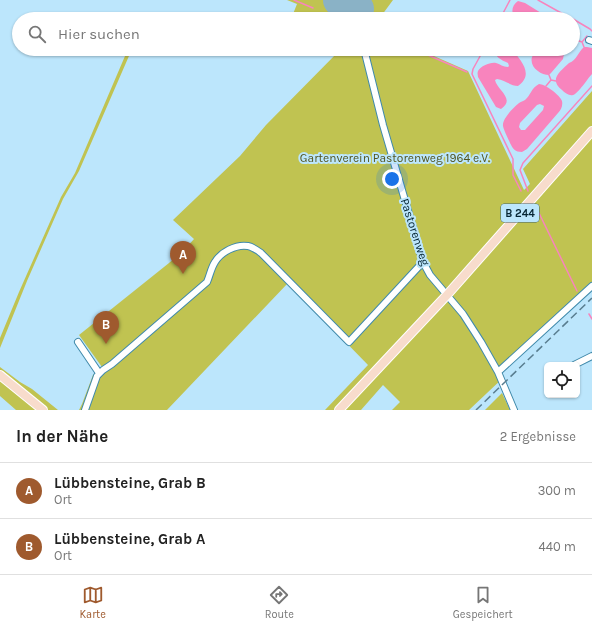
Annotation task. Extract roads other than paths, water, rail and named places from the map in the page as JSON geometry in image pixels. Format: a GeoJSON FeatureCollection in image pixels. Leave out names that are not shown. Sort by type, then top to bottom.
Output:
{"type":"FeatureCollection","features":[{"type":"Feature","properties":{"kind":"main road","name":"B 244"},"geometry":{"type":"LineString","coordinates":[[339,410],[447,294],[592,131]]}},
{"type":"Feature","properties":{"kind":"main road"},"geometry":{"type":"LineString","coordinates":[[0,375],[43,410]]}},
{"type":"Feature","properties":{"kind":"street","name":"Pastorenweg"},"geometry":{"type":"LineString","coordinates":[[365,56],[384,132],[423,262],[438,286],[447,294],[466,319],[498,372],[514,410]]}},
{"type":"Feature","properties":{"kind":"street"},"geometry":{"type":"LineString","coordinates":[[85,410],[96,376],[207,282],[217,258],[228,250],[235,247],[248,246],[262,253],[349,342],[423,262]]}},
{"type":"Feature","properties":{"kind":"street"},"geometry":{"type":"LineString","coordinates":[[498,372],[592,286]]}},
{"type":"Feature","properties":{"kind":"street"},"geometry":{"type":"LineString","coordinates":[[78,342],[99,373]]}},
{"type":"Feature","properties":{"kind":"street"},"geometry":{"type":"LineString","coordinates":[[580,362],[592,356]]}},
{"type":"Feature","properties":{"kind":"waterway"},"geometry":{"type":"LineString","coordinates":[[294,0],[313,8]]}},
{"type":"Feature","properties":{"kind":"waterway"},"geometry":{"type":"LineString","coordinates":[[504,12],[510,0]]}},
{"type":"Feature","properties":{"kind":"waterway"},"geometry":{"type":"LineString","coordinates":[[538,0],[559,12]]}},
{"type":"Feature","properties":{"kind":"waterway"},"geometry":{"type":"LineString","coordinates":[[580,23],[592,31]]}},
{"type":"Feature","properties":{"kind":"waterway"},"geometry":{"type":"LineString","coordinates":[[580,41],[582,42],[587,36]]}},
{"type":"Feature","properties":{"kind":"waterway"},"geometry":{"type":"LineString","coordinates":[[582,42],[584,47]]}},
{"type":"Feature","properties":{"kind":"waterway"},"geometry":{"type":"LineString","coordinates":[[430,56],[467,72]]}},
{"type":"Feature","properties":{"kind":"waterway"},"geometry":{"type":"LineString","coordinates":[[480,56],[472,74],[513,159],[513,175],[521,191]]}},
{"type":"Feature","properties":{"kind":"waterway"},"geometry":{"type":"LineString","coordinates":[[549,75],[551,80]]}},
{"type":"Feature","properties":{"kind":"waterway"},"geometry":{"type":"LineString","coordinates":[[551,80],[556,81]]}},
{"type":"Feature","properties":{"kind":"waterway"},"geometry":{"type":"LineString","coordinates":[[546,86],[551,80]]}},
{"type":"Feature","properties":{"kind":"waterway"},"geometry":{"type":"LineString","coordinates":[[528,191],[520,170],[523,163],[592,86]]}},
{"type":"Feature","properties":{"kind":"waterway"},"geometry":{"type":"LineString","coordinates":[[537,209],[577,291]]}},
{"type":"Feature","properties":{"kind":"waterway"},"geometry":{"type":"LineString","coordinates":[[589,314],[592,319]]}},
{"type":"Feature","properties":{"kind":"railway"},"geometry":{"type":"LineString","coordinates":[[476,410],[592,298]]}},
{"type":"Feature","properties":{"kind":"place","name":"Lübbensteine, Grab B"},"geometry":{"type":"Point","coordinates":[183,274]}},
{"type":"Feature","properties":{"kind":"place","name":"Lübbensteine, Grab A"},"geometry":{"type":"Point","coordinates":[106,344]}},
{"type":"Feature","properties":{"kind":"park label","name":"Gartenverein Pastorenweg 1964 e.V."},"geometry":{"type":"Point","coordinates":[395,158]}}]}
